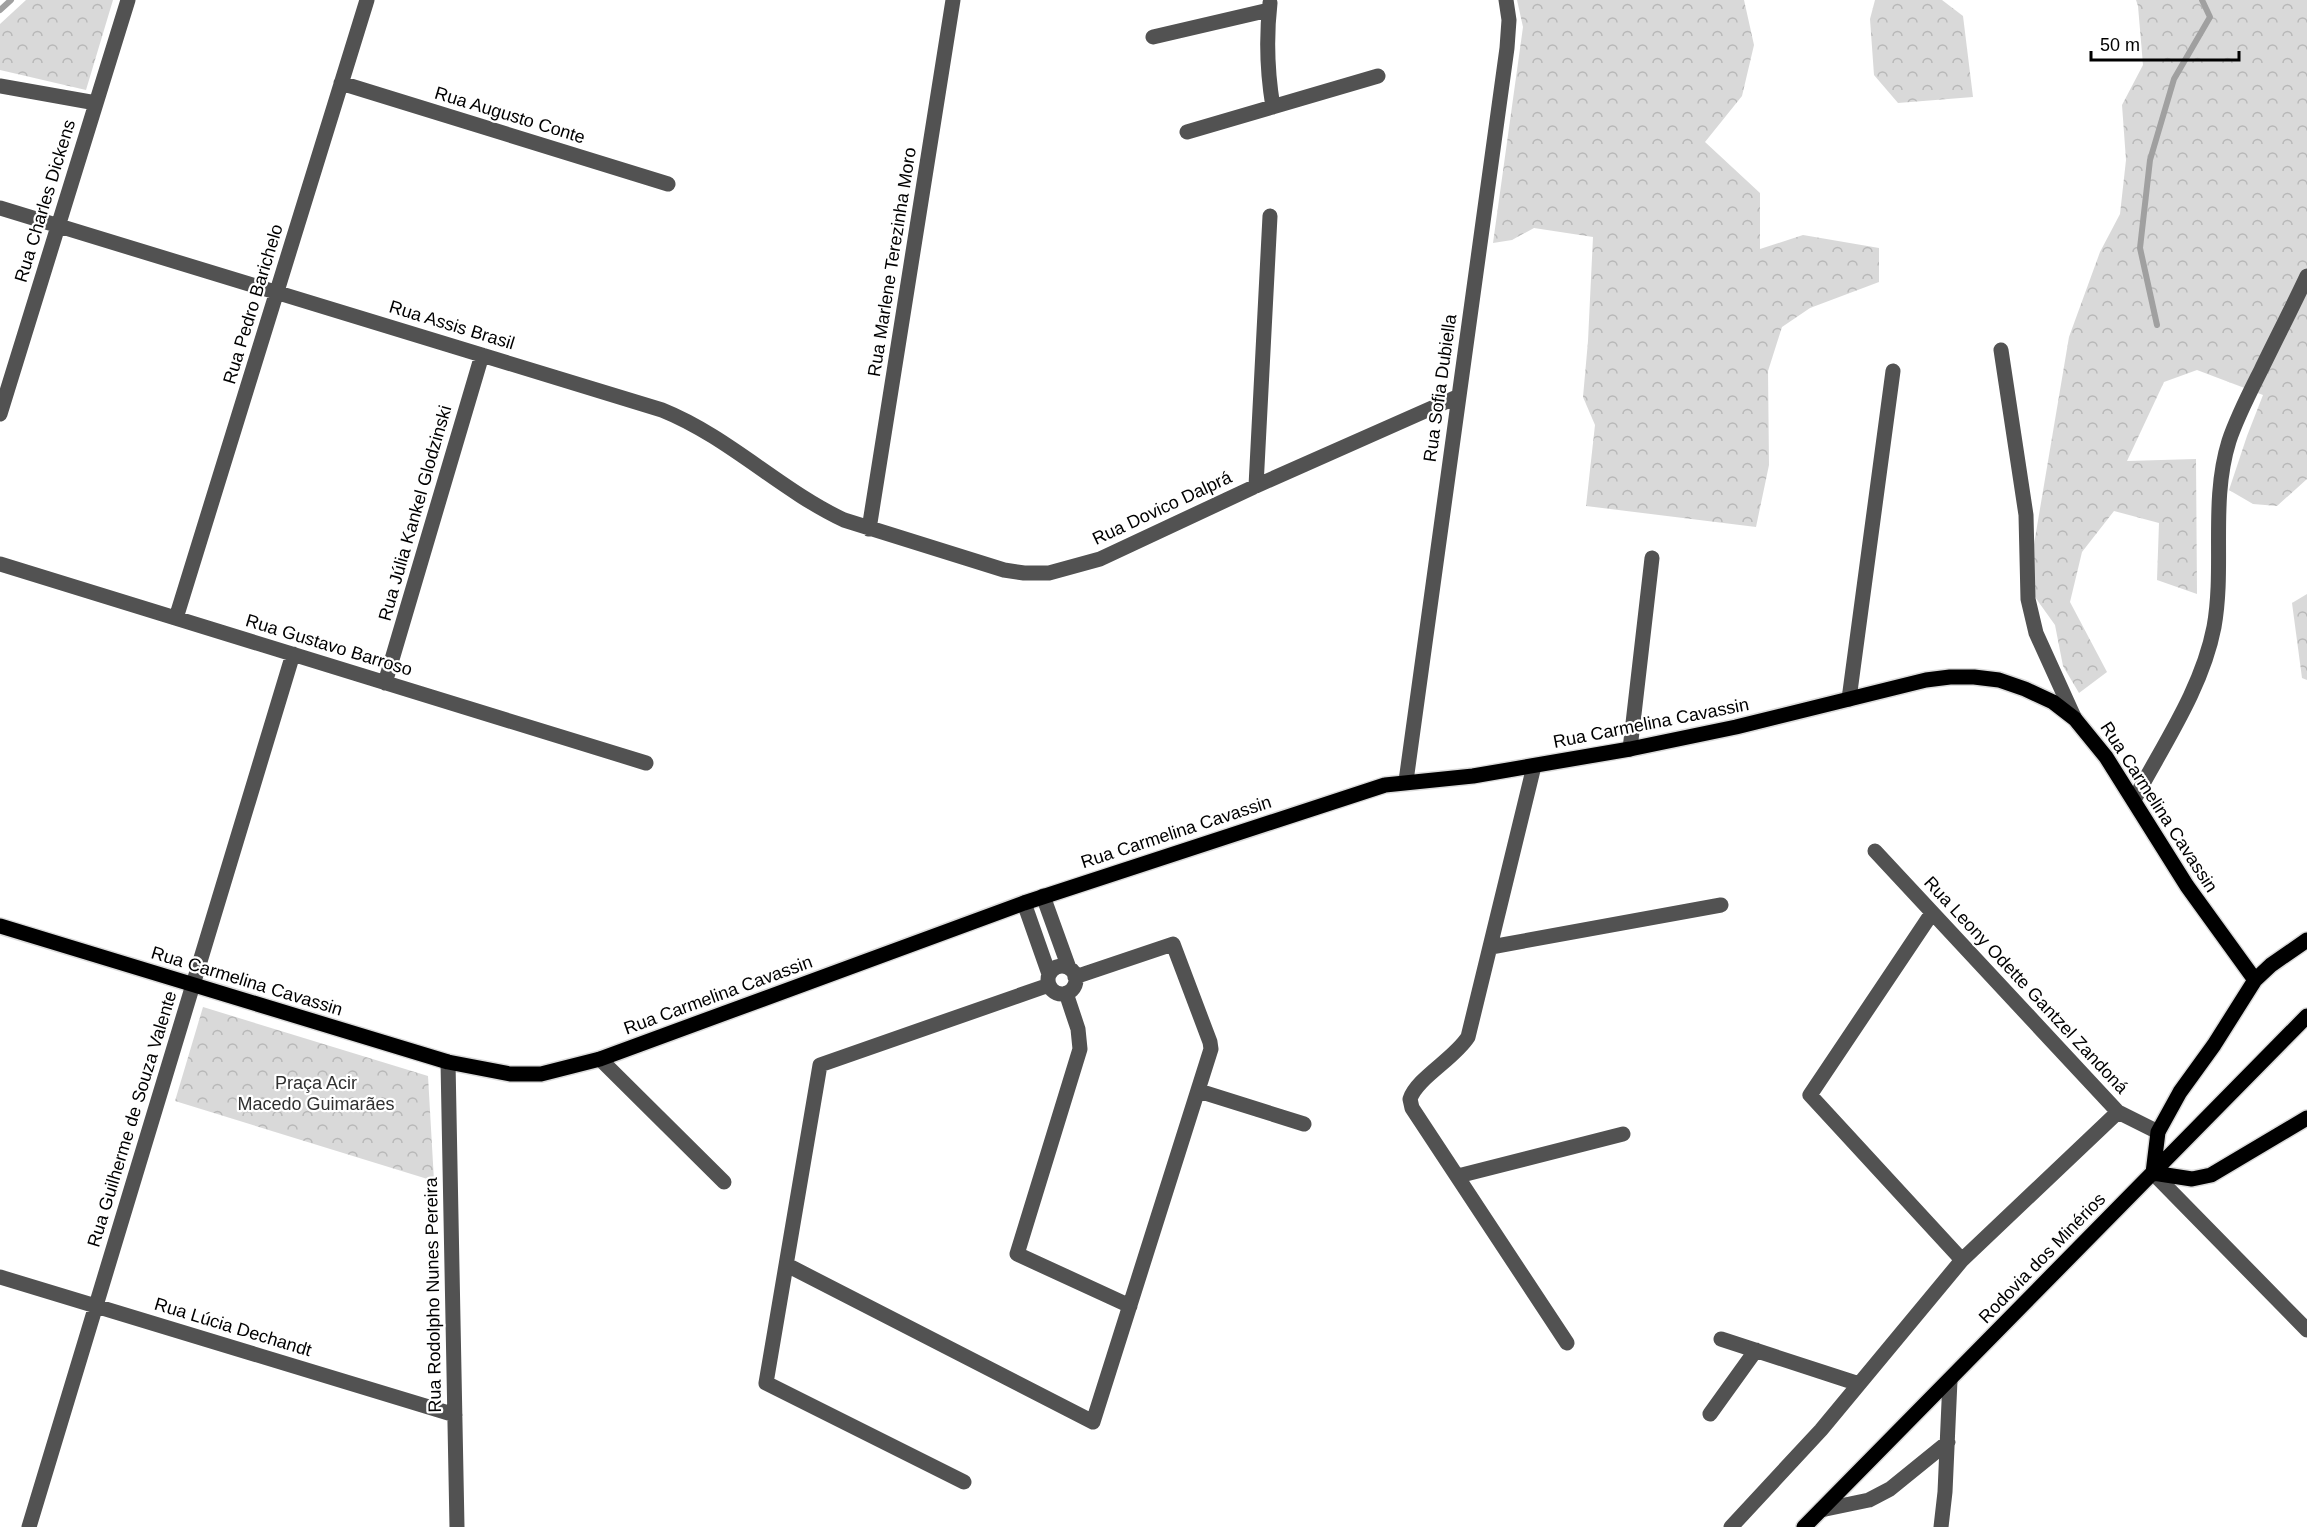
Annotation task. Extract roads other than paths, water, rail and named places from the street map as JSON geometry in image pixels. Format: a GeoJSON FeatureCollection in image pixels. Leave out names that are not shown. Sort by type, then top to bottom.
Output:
{"type":"FeatureCollection","features":[{"type":"Feature","properties":{"kind":"main road","name":"Rua Carmelina Cavassin"},"geometry":{"type":"LineString","coordinates":[[0,926],[448,1062],[510,1074],[541,1074],[600,1059],[1043,896],[1362,792],[1406,781],[1473,776],[1630,750],[1926,681],[1974,676],[1999,680],[2025,688],[2053,702],[2076,719],[2106,757],[2187,886],[2255,980]]}},
{"type":"Feature","properties":{"kind":"main road"},"geometry":{"type":"LineString","coordinates":[[2307,940],[2271,965],[2255,980],[2220,1038],[2180,1092],[2158,1132],[2153,1173],[2192,1179],[2211,1175],[2307,1118]]}},
{"type":"Feature","properties":{"kind":"main road","name":"Rodovia dos Minérios"},"geometry":{"type":"LineString","coordinates":[[1804,1527],[2307,1016]]}},
{"type":"Feature","properties":{"kind":"street","name":"Rua Charles Dickens"},"geometry":{"type":"LineString","coordinates":[[0,414],[128,0]]}},
{"type":"Feature","properties":{"kind":"street","name":"Rua Pedro Barichelo"},"geometry":{"type":"LineString","coordinates":[[176,618],[367,0]]}},
{"type":"Feature","properties":{"kind":"street","name":"Rua Marlene Terezinha Moro"},"geometry":{"type":"LineString","coordinates":[[869,529],[953,0]]}},
{"type":"Feature","properties":{"kind":"street","name":"Rua Sofia Dubiella"},"geometry":{"type":"LineString","coordinates":[[1406,781],[1507,48],[1509,20],[1506,0]]}},
{"type":"Feature","properties":{"kind":"street"},"geometry":{"type":"LineString","coordinates":[[1153,37],[1270,5],[1267,45],[1268,74],[1274,107]]}},
{"type":"Feature","properties":{"kind":"street"},"geometry":{"type":"LineString","coordinates":[[1187,132],[1378,76]]}},
{"type":"Feature","properties":{"kind":"street","name":"Rua Augusto Conte"},"geometry":{"type":"LineString","coordinates":[[341,83],[668,184]]}},
{"type":"Feature","properties":{"kind":"street"},"geometry":{"type":"LineString","coordinates":[[0,86],[96,104]]}},
{"type":"Feature","properties":{"kind":"street","name":"Rua Assis Brasil"},"geometry":{"type":"LineString","coordinates":[[0,208],[662,410],[689,421],[711,434],[821,510],[869,529]]}},
{"type":"Feature","properties":{"kind":"street"},"geometry":{"type":"LineString","coordinates":[[1256,486],[1270,216]]}},
{"type":"Feature","properties":{"kind":"street"},"geometry":{"type":"LineString","coordinates":[[2134,800],[2196,685],[2207,658],[2214,625],[2217,594],[2218,512],[2221,479],[2229,442],[2241,410],[2307,276]]}},
{"type":"Feature","properties":{"kind":"street"},"geometry":{"type":"LineString","coordinates":[[2001,350],[2026,515],[2028,599],[2036,633],[2076,719]]}},
{"type":"Feature","properties":{"kind":"street","name":"Rua Júlia Kankel Glodzinski"},"geometry":{"type":"LineString","coordinates":[[385,683],[482,355]]}},
{"type":"Feature","properties":{"kind":"street"},"geometry":{"type":"LineString","coordinates":[[1849,699],[1893,371]]}},
{"type":"Feature","properties":{"kind":"street","name":"Rua Dovico Dalprá"},"geometry":{"type":"LineString","coordinates":[[869,529],[1004,570],[1049,573],[1100,559],[1256,486],[1459,396]]}},
{"type":"Feature","properties":{"kind":"street"},"geometry":{"type":"LineString","coordinates":[[1630,750],[1652,558]]}},
{"type":"Feature","properties":{"kind":"street","name":"Rua Gustavo Barroso"},"geometry":{"type":"LineString","coordinates":[[0,564],[646,763]]}},
{"type":"Feature","properties":{"kind":"street","name":"Rua Guilherme de Souza Valente"},"geometry":{"type":"LineString","coordinates":[[29,1527],[293,654]]}},
{"type":"Feature","properties":{"kind":"street"},"geometry":{"type":"LineString","coordinates":[[1534,766],[1468,1037],[1456,1053],[1415,1090],[1410,1099],[1412,1108],[1567,1343]]}},
{"type":"Feature","properties":{"kind":"street","name":"Rua Leony Odette Gantzel Zandoná"},"geometry":{"type":"LineString","coordinates":[[1875,852],[2118,1112],[2158,1132]]}},
{"type":"Feature","properties":{"kind":"street"},"geometry":{"type":"LineString","coordinates":[[1024,903],[1049,980],[1058,993],[1066,993],[1075,985],[1043,896]]}},
{"type":"Feature","properties":{"kind":"street"},"geometry":{"type":"LineString","coordinates":[[1491,947],[1721,905]]}},
{"type":"Feature","properties":{"kind":"street"},"geometry":{"type":"LineString","coordinates":[[1932,913],[1810,1095],[1962,1260]]}},
{"type":"Feature","properties":{"kind":"street"},"geometry":{"type":"LineString","coordinates":[[787,1266],[1093,1422],[1210,1054],[1210,1042],[1173,944],[1072,973],[1060,966],[1049,980],[820,1065],[766,1383],[964,1482]]}},
{"type":"Feature","properties":{"kind":"street"},"geometry":{"type":"LineString","coordinates":[[1066,993],[1081,1038],[1080,1049],[1017,1254],[1130,1306]]}},
{"type":"Feature","properties":{"kind":"street"},"geometry":{"type":"LineString","coordinates":[[600,1059],[724,1182]]}},
{"type":"Feature","properties":{"kind":"street","name":"Rua Rodolpho Nunes Pereira"},"geometry":{"type":"LineString","coordinates":[[448,1062],[458,1527]]}},
{"type":"Feature","properties":{"kind":"street"},"geometry":{"type":"LineString","coordinates":[[1198,1091],[1304,1124]]}},
{"type":"Feature","properties":{"kind":"street"},"geometry":{"type":"LineString","coordinates":[[1731,1527],[1787,1469],[1962,1260],[2118,1112]]}},
{"type":"Feature","properties":{"kind":"street"},"geometry":{"type":"LineString","coordinates":[[1458,1176],[1623,1134]]}},
{"type":"Feature","properties":{"kind":"street"},"geometry":{"type":"LineString","coordinates":[[2153,1173],[2307,1330]]}},
{"type":"Feature","properties":{"kind":"street","name":"Rua Lúcia Dechandt"},"geometry":{"type":"LineString","coordinates":[[0,1277],[455,1415]]}},
{"type":"Feature","properties":{"kind":"street"},"geometry":{"type":"LineString","coordinates":[[1721,1339],[1859,1384]]}},
{"type":"Feature","properties":{"kind":"street"},"geometry":{"type":"LineString","coordinates":[[1710,1414],[1756,1350]]}},
{"type":"Feature","properties":{"kind":"street"},"geometry":{"type":"LineString","coordinates":[[1941,1527],[1950,1380]]}},
{"type":"Feature","properties":{"kind":"street"},"geometry":{"type":"LineString","coordinates":[[1821,1510],[1869,1500],[1890,1489],[1948,1442]]}},
{"type":"Feature","properties":{"kind":"waterway"},"geometry":{"type":"LineString","coordinates":[[0,10],[11,0]]}},
{"type":"Feature","properties":{"kind":"waterway"},"geometry":{"type":"LineString","coordinates":[[2157,325],[2140,248],[2150,160],[2174,79],[2210,17],[2202,0]]}},
{"type":"Feature","properties":{"kind":"park label","name":"Praça Acir Macedo Guimarães"},"geometry":{"type":"Point","coordinates":[316,1093]}}]}
